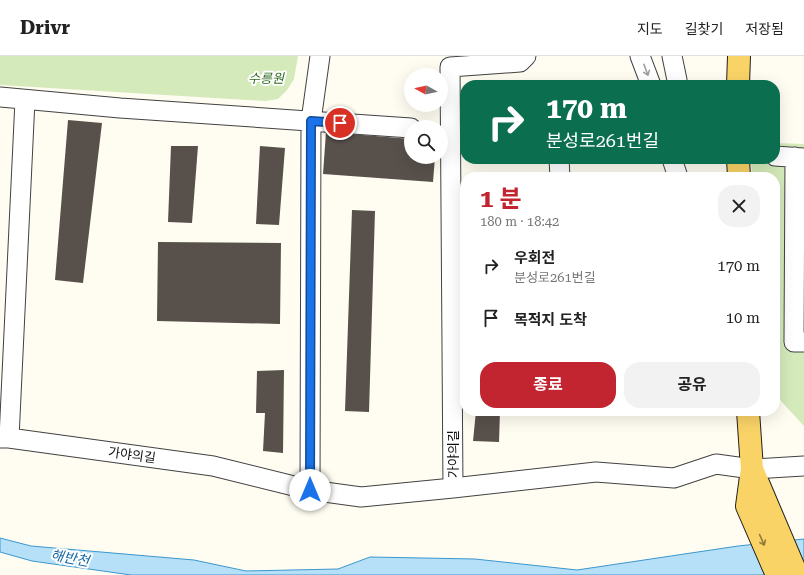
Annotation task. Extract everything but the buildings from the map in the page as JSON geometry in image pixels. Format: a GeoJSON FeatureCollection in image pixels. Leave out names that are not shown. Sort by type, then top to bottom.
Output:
{"type":"FeatureCollection","features":[{"type":"Feature","properties":{"kind":"main road"},"geometry":{"type":"LineString","coordinates":[[738,80],[739,56]]}},
{"type":"Feature","properties":{"kind":"main road"},"geometry":{"type":"LineString","coordinates":[[748,416],[752,469],[757,506],[777,575]]}},
{"type":"Feature","properties":{"kind":"main road"},"geometry":{"type":"LineString","coordinates":[[757,506],[797,575]]}},
{"type":"Feature","properties":{"kind":"street"},"geometry":{"type":"LineString","coordinates":[[310,490],[311,121],[320,56]]}},
{"type":"Feature","properties":{"kind":"street"},"geometry":{"type":"LineString","coordinates":[[640,56],[649,80]]}},
{"type":"Feature","properties":{"kind":"street"},"geometry":{"type":"LineString","coordinates":[[672,56],[675,80]]}},
{"type":"Feature","properties":{"kind":"street","name":"가야의길"},"geometry":{"type":"LineString","coordinates":[[453,488],[453,131],[450,67],[521,58]]}},
{"type":"Feature","properties":{"kind":"street"},"geometry":{"type":"LineString","coordinates":[[0,97],[404,128]]}},
{"type":"Feature","properties":{"kind":"street"},"geometry":{"type":"LineString","coordinates":[[5,438],[25,100]]}},
{"type":"Feature","properties":{"kind":"street"},"geometry":{"type":"LineString","coordinates":[[780,156],[800,157],[794,342],[804,342]]}},
{"type":"Feature","properties":{"kind":"street","name":"가야의길"},"geometry":{"type":"LineString","coordinates":[[5,438],[213,466],[310,490],[361,497],[596,472],[674,478],[716,464],[752,469],[804,466]]}},
{"type":"Feature","properties":{"kind":"green space","name":"수릉원"},"geometry":{"type":"Polygon","coordinates":[[[0,56],[298,56],[294,79],[287,90],[278,99],[266,101],[0,85],[0,56]]]}},
{"type":"Feature","properties":{"kind":"green space"},"geometry":{"type":"Polygon","coordinates":[[[780,143],[804,144],[804,426],[780,399],[780,172],[752,172],[751,164],[780,164],[780,143]]]}},
{"type":"Feature","properties":{"kind":"water","name":"해반천"},"geometry":{"type":"Polygon","coordinates":[[[0,538],[31,546],[194,560],[246,571],[338,569],[370,557],[475,559],[577,570],[738,546],[804,539],[804,575],[131,575],[32,561],[0,552],[0,538]]]}},
{"type":"Feature","properties":{"kind":"route"},"geometry":{"type":"LineString","coordinates":[[310,490],[311,121],[340,123]]}}]}
